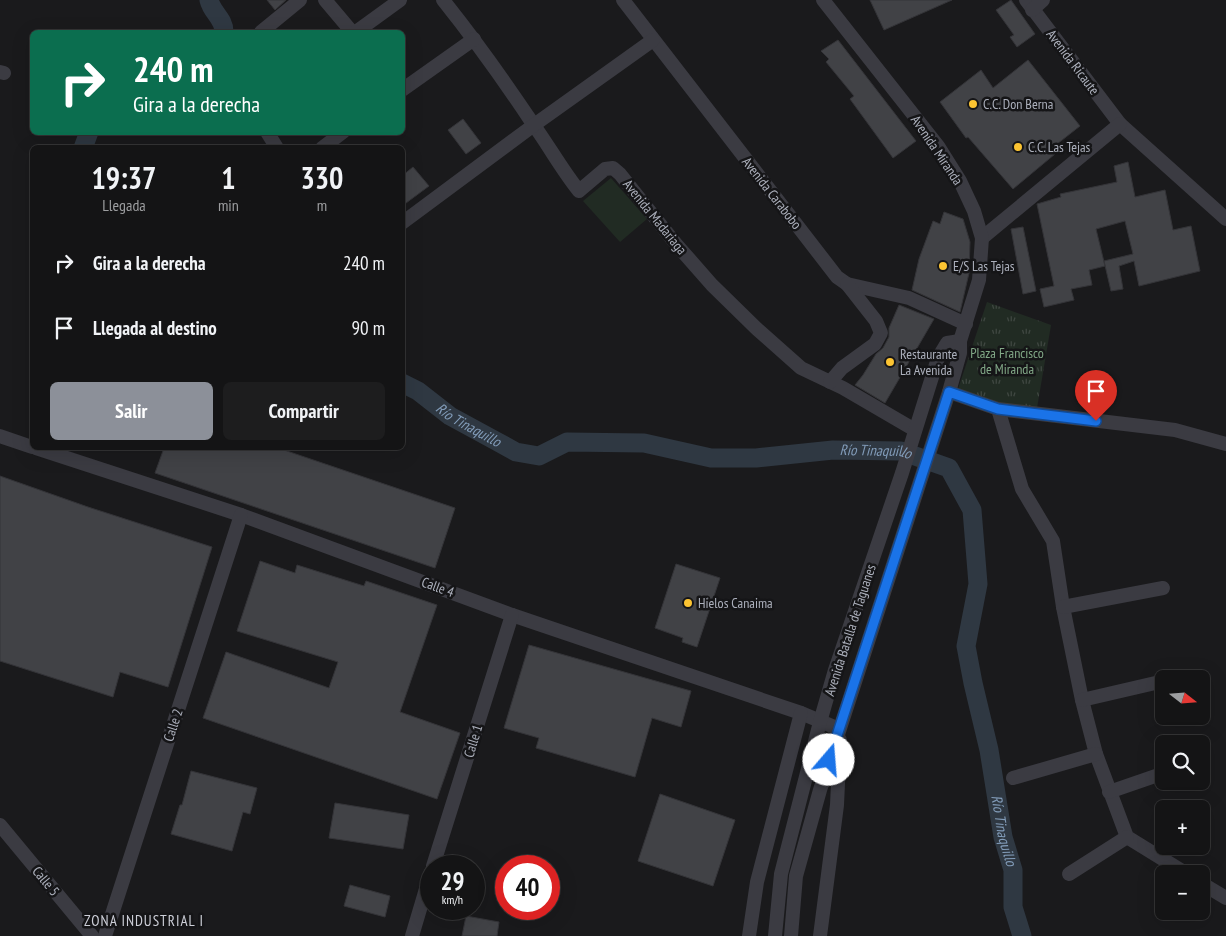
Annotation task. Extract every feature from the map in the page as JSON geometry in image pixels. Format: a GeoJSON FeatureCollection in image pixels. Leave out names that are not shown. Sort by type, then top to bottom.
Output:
{"type":"FeatureCollection","features":[{"type":"Feature","properties":{"kind":"street"},"geometry":{"type":"LineString","coordinates":[[263,30],[300,0]]}},
{"type":"Feature","properties":{"kind":"street"},"geometry":{"type":"LineString","coordinates":[[325,0],[352,30]]}},
{"type":"Feature","properties":{"kind":"street"},"geometry":{"type":"LineString","coordinates":[[357,30],[400,0]]}},
{"type":"Feature","properties":{"kind":"street","name":"Avenida Madariaga"},"geometry":{"type":"LineString","coordinates":[[443,0],[474,39],[534,125],[565,174],[579,190],[605,169],[613,168],[712,285],[801,368],[830,382],[914,434]]}},
{"type":"Feature","properties":{"kind":"street","name":"Avenida Carabobo"},"geometry":{"type":"LineString","coordinates":[[622,0],[837,277],[847,284],[876,321],[881,333],[875,344],[842,368],[830,382]]}},
{"type":"Feature","properties":{"kind":"street","name":"Avenida Miranda"},"geometry":{"type":"LineString","coordinates":[[823,0],[938,146],[960,180],[974,211],[982,238],[979,280],[966,324]]}},
{"type":"Feature","properties":{"kind":"street","name":"Avenida Ricaute"},"geometry":{"type":"LineString","coordinates":[[1033,3],[1049,29],[1120,124],[1226,218]]}},
{"type":"Feature","properties":{"kind":"street"},"geometry":{"type":"LineString","coordinates":[[405,88],[474,39]]}},
{"type":"Feature","properties":{"kind":"street"},"geometry":{"type":"LineString","coordinates":[[405,221],[653,40]]}},
{"type":"Feature","properties":{"kind":"street"},"geometry":{"type":"LineString","coordinates":[[982,238],[1120,124]]}},
{"type":"Feature","properties":{"kind":"street"},"geometry":{"type":"LineString","coordinates":[[326,145],[339,135]]}},
{"type":"Feature","properties":{"kind":"street"},"geometry":{"type":"LineString","coordinates":[[847,284],[909,298],[966,324]]}},
{"type":"Feature","properties":{"kind":"street","name":"Avenida Batalla de Taguanes"},"geometry":{"type":"LineString","coordinates":[[791,936],[796,876],[820,790],[949,392],[960,353],[960,341],[966,324]]}},
{"type":"Feature","properties":{"kind":"street","name":"Avenida Batalla de Taguanes"},"geometry":{"type":"LineString","coordinates":[[775,936],[781,874],[835,670],[943,349],[948,343],[960,341]]}},
{"type":"Feature","properties":{"kind":"street"},"geometry":{"type":"LineString","coordinates":[[949,392],[998,409],[1175,430],[1226,444]]}},
{"type":"Feature","properties":{"kind":"street"},"geometry":{"type":"LineString","coordinates":[[998,409],[1022,489],[1053,542],[1082,700],[1096,754],[1126,837],[1172,865]]}},
{"type":"Feature","properties":{"kind":"street","name":"Calle 4"},"geometry":{"type":"LineString","coordinates":[[0,436],[30,446]]}},
{"type":"Feature","properties":{"kind":"street","name":"Calle 4"},"geometry":{"type":"LineString","coordinates":[[43,450],[241,515],[512,615],[801,714],[839,729]]}},
{"type":"Feature","properties":{"kind":"street","name":"Calle 2"},"geometry":{"type":"LineString","coordinates":[[105,936],[241,515]]}},
{"type":"Feature","properties":{"kind":"street"},"geometry":{"type":"LineString","coordinates":[[1064,608],[1163,588]]}},
{"type":"Feature","properties":{"kind":"street","name":"Calle 1"},"geometry":{"type":"LineString","coordinates":[[436,855],[512,615]]}},
{"type":"Feature","properties":{"kind":"street"},"geometry":{"type":"LineString","coordinates":[[1082,700],[1155,683]]}},
{"type":"Feature","properties":{"kind":"street"},"geometry":{"type":"LineString","coordinates":[[749,936],[757,882],[801,714]]}},
{"type":"Feature","properties":{"kind":"street"},"geometry":{"type":"LineString","coordinates":[[820,936],[838,788],[839,729]]}},
{"type":"Feature","properties":{"kind":"street"},"geometry":{"type":"LineString","coordinates":[[1014,778],[1096,754]]}},
{"type":"Feature","properties":{"kind":"street"},"geometry":{"type":"LineString","coordinates":[[1109,792],[1155,776]]}},
{"type":"Feature","properties":{"kind":"street","name":"Calle 5"},"geometry":{"type":"LineString","coordinates":[[0,825],[92,936]]}},
{"type":"Feature","properties":{"kind":"street"},"geometry":{"type":"LineString","coordinates":[[1069,874],[1126,837]]}},
{"type":"Feature","properties":{"kind":"street"},"geometry":{"type":"LineString","coordinates":[[1210,888],[1226,898]]}},
{"type":"Feature","properties":{"kind":"street"},"geometry":{"type":"LineString","coordinates":[[412,936],[420,909]]}},
{"type":"Feature","properties":{"kind":"green space"},"geometry":{"type":"Polygon","coordinates":[[[611,178],[647,219],[620,242],[583,201],[611,178]]]}},
{"type":"Feature","properties":{"kind":"green space","name":"Plaza Francisco de Miranda"},"geometry":{"type":"Polygon","coordinates":[[[987,302],[1051,325],[1037,408],[996,404],[958,389],[987,302]]]}},
{"type":"Feature","properties":{"kind":"building"},"geometry":{"type":"Polygon","coordinates":[[[267,0],[286,0],[275,10],[267,0]]]}},
{"type":"Feature","properties":{"kind":"building"},"geometry":{"type":"Polygon","coordinates":[[[870,0],[952,0],[884,30],[870,0]]]}},
{"type":"Feature","properties":{"kind":"building"},"geometry":{"type":"Polygon","coordinates":[[[1011,0],[1035,34],[1017,47],[1010,37],[1014,35],[996,10],[1011,0]]]}},
{"type":"Feature","properties":{"kind":"building"},"geometry":{"type":"Polygon","coordinates":[[[838,40],[916,141],[893,158],[850,99],[854,96],[826,62],[829,59],[821,51],[838,40]]]}},
{"type":"Feature","properties":{"kind":"building"},"geometry":{"type":"Polygon","coordinates":[[[1028,60],[1080,126],[1057,144],[1061,149],[1013,189],[968,137],[966,138],[940,102],[981,70],[993,88],[1028,60]]]}},
{"type":"Feature","properties":{"kind":"building"},"geometry":{"type":"Polygon","coordinates":[[[463,119],[481,143],[466,154],[448,130],[463,119]]]}},
{"type":"Feature","properties":{"kind":"building"},"geometry":{"type":"Polygon","coordinates":[[[1128,162],[1135,197],[1165,190],[1173,230],[1191,226],[1200,271],[1139,286],[1134,261],[1119,266],[1123,289],[1111,291],[1104,261],[1133,254],[1125,221],[1096,229],[1105,266],[1089,270],[1092,285],[1071,289],[1074,300],[1044,307],[1040,289],[1054,286],[1037,204],[1061,197],[1060,194],[1117,182],[1114,166],[1128,162]]]}},
{"type":"Feature","properties":{"kind":"building"},"geometry":{"type":"Polygon","coordinates":[[[413,167],[429,186],[405,204],[405,174],[413,167]]]}},
{"type":"Feature","properties":{"kind":"building","name":"E/S Las Tejas"},"geometry":{"type":"Polygon","coordinates":[[[944,212],[963,219],[970,242],[969,273],[960,312],[912,290],[919,259],[933,221],[940,224],[944,212]]]}},
{"type":"Feature","properties":{"kind":"building"},"geometry":{"type":"Polygon","coordinates":[[[1023,227],[1036,291],[1023,294],[1011,229],[1023,227]]]}},
{"type":"Feature","properties":{"kind":"building","name":"Restaurante La Avenida"},"geometry":{"type":"Polygon","coordinates":[[[899,305],[934,319],[885,403],[855,385],[876,354],[883,348],[889,337],[889,328],[899,305]]]}},
{"type":"Feature","properties":{"kind":"building"},"geometry":{"type":"Polygon","coordinates":[[[163,450],[284,450],[455,508],[435,568],[155,473],[163,450]]]}},
{"type":"Feature","properties":{"kind":"building"},"geometry":{"type":"Polygon","coordinates":[[[0,476],[212,547],[168,687],[120,672],[113,697],[0,661],[0,476]]]}},
{"type":"Feature","properties":{"kind":"building"},"geometry":{"type":"Polygon","coordinates":[[[260,561],[295,573],[297,565],[364,586],[366,581],[437,605],[400,712],[460,733],[437,799],[203,718],[226,652],[329,688],[338,662],[237,631],[260,561]]]}},
{"type":"Feature","properties":{"kind":"building","name":"Hielos Canaima"},"geometry":{"type":"Polygon","coordinates":[[[676,564],[720,578],[697,647],[682,642],[683,638],[655,628],[676,564]]]}},
{"type":"Feature","properties":{"kind":"building"},"geometry":{"type":"Polygon","coordinates":[[[529,645],[691,691],[681,727],[652,718],[635,777],[536,748],[539,738],[504,728],[529,645]]]}},
{"type":"Feature","properties":{"kind":"building"},"geometry":{"type":"Polygon","coordinates":[[[191,771],[257,788],[250,814],[243,812],[232,851],[171,834],[180,805],[182,805],[191,771]]]}},
{"type":"Feature","properties":{"kind":"building"},"geometry":{"type":"Polygon","coordinates":[[[660,794],[735,820],[713,886],[638,861],[660,794]]]}},
{"type":"Feature","properties":{"kind":"building"},"geometry":{"type":"Polygon","coordinates":[[[335,803],[409,815],[403,849],[329,838],[335,803]]]}},
{"type":"Feature","properties":{"kind":"building"},"geometry":{"type":"Polygon","coordinates":[[[350,885],[390,896],[385,917],[344,906],[350,885]]]}},
{"type":"Feature","properties":{"kind":"building"},"geometry":{"type":"Polygon","coordinates":[[[485,919],[499,922],[497,936],[462,936],[465,920],[485,919]]]}},
{"type":"Feature","properties":{"kind":"waterway","name":"Río Tinaquillo"},"geometry":{"type":"LineString","coordinates":[[209,0],[222,23],[224,30]]}},
{"type":"Feature","properties":{"kind":"waterway","name":"Río Tinaquillo"},"geometry":{"type":"LineString","coordinates":[[84,145],[88,135]]}},
{"type":"Feature","properties":{"kind":"waterway","name":"Río Tinaquillo"},"geometry":{"type":"LineString","coordinates":[[405,384],[418,391],[450,416],[516,452],[539,456],[567,442],[644,443],[711,458],[756,458],[833,450],[901,451],[949,468],[972,510],[978,584],[966,646],[989,750],[1003,837],[1013,870],[1013,907],[1022,936]]}},
{"type":"Feature","properties":{"kind":"place","name":"C.C. Don Berna"},"geometry":{"type":"Point","coordinates":[973,104]}},
{"type":"Feature","properties":{"kind":"place","name":"C.C. Las Tejas"},"geometry":{"type":"Point","coordinates":[1018,147]}},
{"type":"Feature","properties":{"kind":"place","name":"E/S Las Tejas"},"geometry":{"type":"Point","coordinates":[943,266]}},
{"type":"Feature","properties":{"kind":"place","name":"Restaurante La Avenida"},"geometry":{"type":"Point","coordinates":[890,362]}},
{"type":"Feature","properties":{"kind":"place","name":"Hielos Canaima"},"geometry":{"type":"Point","coordinates":[688,603]}},
{"type":"Feature","properties":{"kind":"district","name":"ZONA INDUSTRIAL I"},"geometry":{"type":"Point","coordinates":[144,921]}},
{"type":"Feature","properties":{"kind":"route"},"geometry":{"type":"LineString","coordinates":[[829,760],[949,392],[998,409],[1096,421]]}}]}
